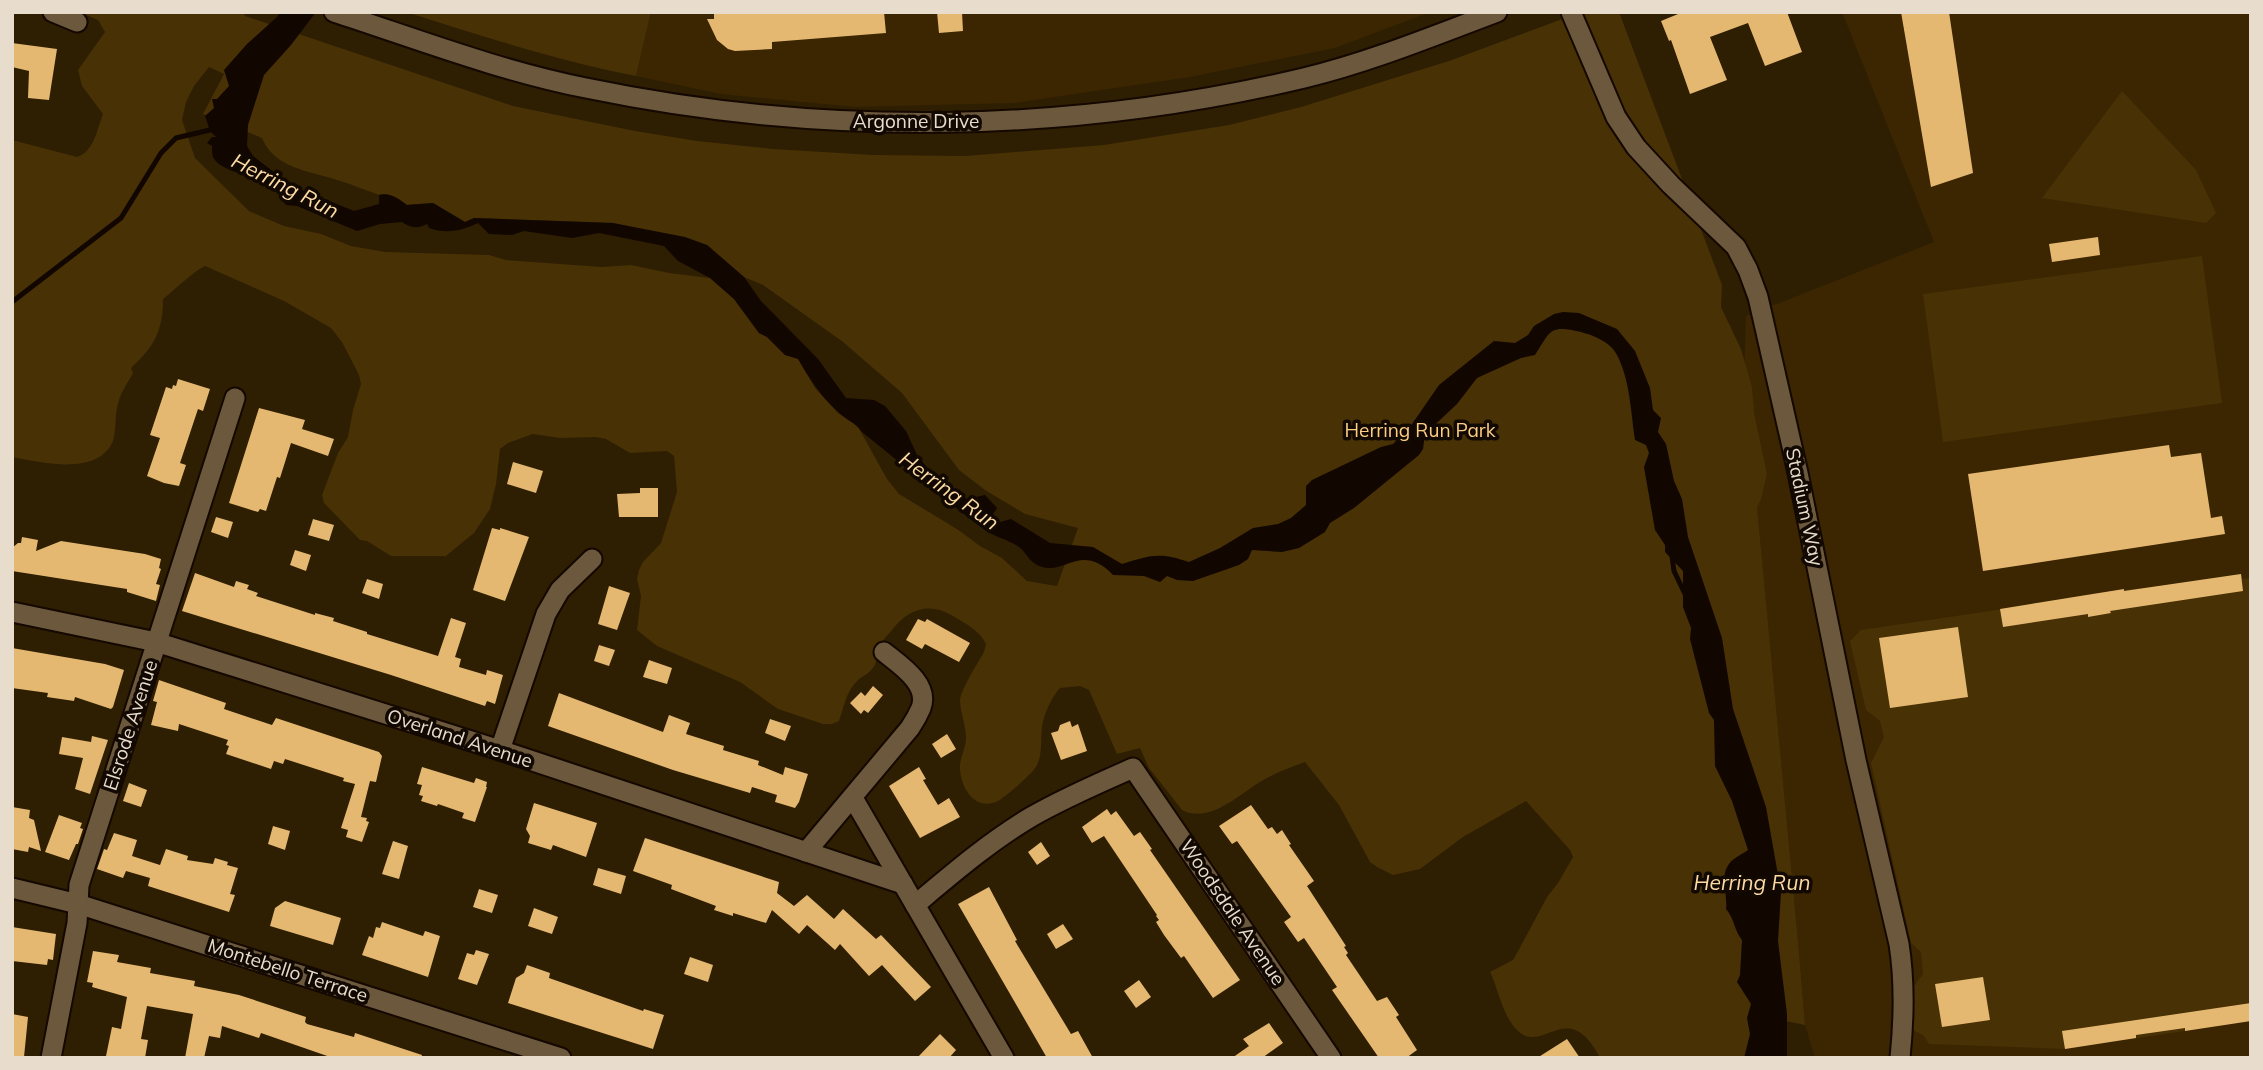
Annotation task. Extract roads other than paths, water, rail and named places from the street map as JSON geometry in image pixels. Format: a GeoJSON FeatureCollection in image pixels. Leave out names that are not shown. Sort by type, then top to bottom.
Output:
{"type":"FeatureCollection","features":[{"type":"Feature","properties":{"kind":"street"},"geometry":{"type":"LineString","coordinates":[[54,12],[77,22]]}},
{"type":"Feature","properties":{"kind":"street","name":"Argonne Drive"},"geometry":{"type":"LineString","coordinates":[[334,12],[504,67],[585,88],[733,112],[851,121],[935,123],[1077,115],[1224,94],[1307,77],[1381,54],[1497,12]]}},
{"type":"Feature","properties":{"kind":"street","name":"Stadium Way"},"geometry":{"type":"LineString","coordinates":[[1571,12],[1616,117],[1636,147],[1671,185],[1736,247],[1758,297],[1812,537],[1856,760],[1899,944],[1904,1000],[1900,1058]]}},
{"type":"Feature","properties":{"kind":"street","name":"Elsrode Avenue"},"geometry":{"type":"LineString","coordinates":[[51,1058],[77,923],[79,885],[235,398]]}},
{"type":"Feature","properties":{"kind":"street"},"geometry":{"type":"LineString","coordinates":[[500,750],[546,614],[560,590],[592,559]]}},
{"type":"Feature","properties":{"kind":"street","name":"Overland Avenue"},"geometry":{"type":"LineString","coordinates":[[12,612],[156,642],[500,750],[903,884]]}},
{"type":"Feature","properties":{"kind":"street"},"geometry":{"type":"LineString","coordinates":[[806,852],[910,728],[922,706],[922,692],[911,674],[884,652]]}},
{"type":"Feature","properties":{"kind":"street","name":"Woodsdale Avenue"},"geometry":{"type":"LineString","coordinates":[[915,905],[974,856],[1030,817],[1133,768],[1331,1058]]}},
{"type":"Feature","properties":{"kind":"street"},"geometry":{"type":"LineString","coordinates":[[853,798],[1004,1058]]}},
{"type":"Feature","properties":{"kind":"street","name":"Montebello Terrace"},"geometry":{"type":"LineString","coordinates":[[12,888],[78,904],[561,1058]]}},
{"type":"Feature","properties":{"kind":"water","name":"Herring Run"},"geometry":{"type":"Polygon","coordinates":[[[280,12],[316,12],[264,75],[248,125],[247,146],[253,156],[292,186],[354,211],[379,204],[379,195],[386,194],[407,205],[433,203],[465,222],[474,218],[613,223],[685,237],[707,245],[744,277],[761,301],[818,359],[846,398],[874,400],[885,406],[906,431],[917,455],[941,485],[967,499],[985,495],[997,508],[992,516],[1000,522],[1011,519],[1050,543],[1093,547],[1122,564],[1155,556],[1189,562],[1220,548],[1253,528],[1278,524],[1291,518],[1306,505],[1306,486],[1312,480],[1381,447],[1393,444],[1410,427],[1439,385],[1494,341],[1515,343],[1528,335],[1534,326],[1554,314],[1563,312],[1579,313],[1617,329],[1635,351],[1650,388],[1653,410],[1661,418],[1658,432],[1666,444],[1674,481],[1682,499],[1688,537],[1722,638],[1733,709],[1766,807],[1781,892],[1778,941],[1787,1014],[1787,1058],[1744,1058],[1750,1034],[1747,1018],[1751,1004],[1737,982],[1740,975],[1742,940],[1726,909],[1724,880],[1729,864],[1748,850],[1732,801],[1715,766],[1714,720],[1709,713],[1690,639],[1691,628],[1683,607],[1683,571],[1665,552],[1665,545],[1655,530],[1644,467],[1649,453],[1646,445],[1635,440],[1625,375],[1614,350],[1605,342],[1582,332],[1555,330],[1547,336],[1535,355],[1521,358],[1477,378],[1457,404],[1425,434],[1423,449],[1419,455],[1354,508],[1330,523],[1325,532],[1299,548],[1282,552],[1252,550],[1248,559],[1239,565],[1193,581],[1167,576],[1160,582],[1144,576],[1113,575],[1101,565],[1080,560],[1053,568],[1044,567],[1034,563],[1019,547],[969,518],[839,413],[820,392],[798,359],[785,355],[767,337],[759,333],[734,299],[710,278],[678,261],[664,246],[599,233],[572,238],[524,231],[512,235],[489,234],[478,223],[460,230],[448,231],[429,228],[427,224],[414,227],[402,222],[380,224],[357,231],[297,206],[286,205],[280,196],[280,190],[271,188],[264,179],[236,172],[216,162],[212,146],[207,143],[212,137],[216,137],[210,131],[205,116],[214,108],[212,99],[217,99],[229,86],[224,70],[280,12]]]}},
{"type":"Feature","properties":{"kind":"waterway"},"geometry":{"type":"LineString","coordinates":[[12,302],[121,218],[161,153],[176,138],[214,129]]}},
{"type":"Feature","properties":{"kind":"waterway","name":"Herring Run"},"geometry":{"type":"LineString","coordinates":[[1672,556],[1674,571],[1686,596]]}},
{"type":"Feature","properties":{"kind":"park label","name":"Herring Run Park"},"geometry":{"type":"Point","coordinates":[1420,430]}}]}
